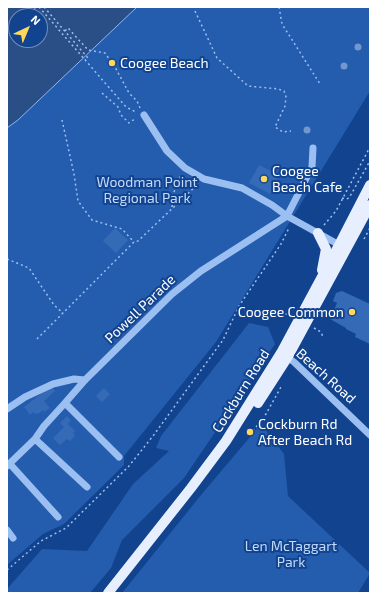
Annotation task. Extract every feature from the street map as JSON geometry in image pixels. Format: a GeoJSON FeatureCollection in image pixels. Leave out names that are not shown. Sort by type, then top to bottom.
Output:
{"type":"FeatureCollection","features":[{"type":"Feature","properties":{"kind":"main road","name":"Cockburn Road"},"geometry":{"type":"LineString","coordinates":[[116,593],[223,455],[284,355],[343,247],[370,185]]}},
{"type":"Feature","properties":{"kind":"main road","name":"Cockburn Road"},"geometry":{"type":"LineString","coordinates":[[108,593],[226,441],[284,355],[320,280],[370,205]]}},
{"type":"Feature","properties":{"kind":"main road"},"geometry":{"type":"LineString","coordinates":[[318,233],[326,249],[320,280]]}},
{"type":"Feature","properties":{"kind":"street"},"geometry":{"type":"LineString","coordinates":[[144,115],[167,151],[185,168],[204,179],[242,188],[272,205],[287,216],[343,247]]}},
{"type":"Feature","properties":{"kind":"street"},"geometry":{"type":"LineString","coordinates":[[287,216],[312,167],[313,148]]}},
{"type":"Feature","properties":{"kind":"street","name":"Powell Parade"},"geometry":{"type":"LineString","coordinates":[[8,465],[35,439],[44,426],[85,380],[172,294],[201,271],[287,216]]}},
{"type":"Feature","properties":{"kind":"street","name":"Beach Road"},"geometry":{"type":"LineString","coordinates":[[284,355],[294,362],[370,435]]}},
{"type":"Feature","properties":{"kind":"street"},"geometry":{"type":"LineString","coordinates":[[7,409],[24,397],[53,384],[74,379],[85,380]]}},
{"type":"Feature","properties":{"kind":"street"},"geometry":{"type":"LineString","coordinates":[[65,403],[119,457]]}},
{"type":"Feature","properties":{"kind":"street"},"geometry":{"type":"LineString","coordinates":[[35,439],[87,487]]}},
{"type":"Feature","properties":{"kind":"street"},"geometry":{"type":"LineString","coordinates":[[8,465],[58,517]]}},
{"type":"Feature","properties":{"kind":"street"},"geometry":{"type":"LineString","coordinates":[[7,530],[13,538]]}},
{"type":"Feature","properties":{"kind":"path"},"geometry":{"type":"LineString","coordinates":[[39,7],[126,107],[144,115]]}},
{"type":"Feature","properties":{"kind":"path"},"geometry":{"type":"LineString","coordinates":[[44,7],[88,58],[85,60]]}},
{"type":"Feature","properties":{"kind":"path"},"geometry":{"type":"LineString","coordinates":[[278,7],[282,24],[320,84]]}},
{"type":"Feature","properties":{"kind":"path"},"geometry":{"type":"LineString","coordinates":[[195,11],[218,58],[248,86],[284,92],[286,97],[285,106],[275,127],[283,132],[291,131]]}},
{"type":"Feature","properties":{"kind":"path"},"geometry":{"type":"LineString","coordinates":[[65,31],[68,28],[88,50],[105,53],[115,67],[129,94],[137,101],[144,115]]}},
{"type":"Feature","properties":{"kind":"path"},"geometry":{"type":"LineString","coordinates":[[102,93],[118,107],[121,115],[129,123]]}},
{"type":"Feature","properties":{"kind":"path"},"geometry":{"type":"LineString","coordinates":[[62,120],[74,174],[78,201],[92,220],[122,229],[134,242]]}},
{"type":"Feature","properties":{"kind":"path"},"geometry":{"type":"LineString","coordinates":[[318,233],[336,211],[370,147]]}},
{"type":"Feature","properties":{"kind":"path"},"geometry":{"type":"LineString","coordinates":[[342,198],[349,198],[370,161]]}},
{"type":"Feature","properties":{"kind":"path"},"geometry":{"type":"LineString","coordinates":[[172,208],[174,192],[185,168]]}},
{"type":"Feature","properties":{"kind":"path"},"geometry":{"type":"LineString","coordinates":[[37,339],[134,242],[138,241],[204,179]]}},
{"type":"Feature","properties":{"kind":"path"},"geometry":{"type":"LineString","coordinates":[[7,570],[41,541],[66,528],[129,466],[153,436],[223,340],[239,306],[281,244],[289,228]]}},
{"type":"Feature","properties":{"kind":"path"},"geometry":{"type":"LineString","coordinates":[[7,259],[29,268],[54,304],[63,313]]}},
{"type":"Feature","properties":{"kind":"path"},"geometry":{"type":"LineString","coordinates":[[239,306],[261,318],[297,312]]}},
{"type":"Feature","properties":{"kind":"path"},"geometry":{"type":"LineString","coordinates":[[314,328],[321,332],[323,337]]}},
{"type":"Feature","properties":{"kind":"path"},"geometry":{"type":"LineString","coordinates":[[253,431],[266,414],[281,386]]}},
{"type":"Feature","properties":{"kind":"green space","name":"Woodman Point Regional Park"},"geometry":{"type":"Polygon","coordinates":[[[137,7],[370,7],[370,91],[216,342],[124,456],[124,465],[64,524],[43,534],[7,565],[7,128],[18,120],[137,7]]]}},
{"type":"Feature","properties":{"kind":"green space"},"geometry":{"type":"Polygon","coordinates":[[[249,323],[268,327],[275,344],[184,478],[122,540],[111,568],[90,593],[7,593],[7,589],[42,549],[87,551],[133,484],[169,451],[156,448],[161,436],[249,323]]]}},
{"type":"Feature","properties":{"kind":"green space","name":"Len McTaggart Park"},"geometry":{"type":"Polygon","coordinates":[[[261,424],[284,454],[288,496],[370,573],[358,593],[122,593],[201,495],[261,424]]]}},
{"type":"Feature","properties":{"kind":"shaded area"},"geometry":{"type":"Polygon","coordinates":[[[7,7],[137,7],[18,120],[7,128],[7,7]]]}},
{"type":"Feature","properties":{"kind":"building","name":"Coogee Beach Cafe"},"geometry":{"type":"Polygon","coordinates":[[[259,165],[279,175],[270,194],[249,183],[259,165]]]}},
{"type":"Feature","properties":{"kind":"building"},"geometry":{"type":"Polygon","coordinates":[[[115,228],[128,240],[116,253],[103,241],[115,228]]]}},
{"type":"Feature","properties":{"kind":"building","name":"Coogee Common"},"geometry":{"type":"Polygon","coordinates":[[[342,291],[370,304],[370,344],[355,337],[356,334],[330,319],[337,303],[333,301],[336,293],[342,291]]]}},
{"type":"Feature","properties":{"kind":"building"},"geometry":{"type":"Polygon","coordinates":[[[51,386],[55,391],[44,401],[50,408],[44,412],[43,410],[38,414],[33,412],[30,415],[24,407],[51,386]]]}},
{"type":"Feature","properties":{"kind":"building"},"geometry":{"type":"Polygon","coordinates":[[[104,388],[110,394],[102,402],[96,396],[104,388]]]}},
{"type":"Feature","properties":{"kind":"building"},"geometry":{"type":"Polygon","coordinates":[[[67,416],[71,420],[68,424],[75,431],[73,433],[75,436],[70,441],[67,439],[60,445],[53,438],[64,427],[60,423],[67,416]]]}},
{"type":"Feature","properties":{"kind":"place","name":"Coogee Beach"},"geometry":{"type":"Point","coordinates":[112,63]}},
{"type":"Feature","properties":{"kind":"place","name":"Coogee Beach Cafe"},"geometry":{"type":"Point","coordinates":[264,179]}},
{"type":"Feature","properties":{"kind":"place","name":"Coogee Common"},"geometry":{"type":"Point","coordinates":[352,312]}},
{"type":"Feature","properties":{"kind":"place","name":"Cockburn Rd After Beach Rd"},"geometry":{"type":"Point","coordinates":[250,432]}}]}
